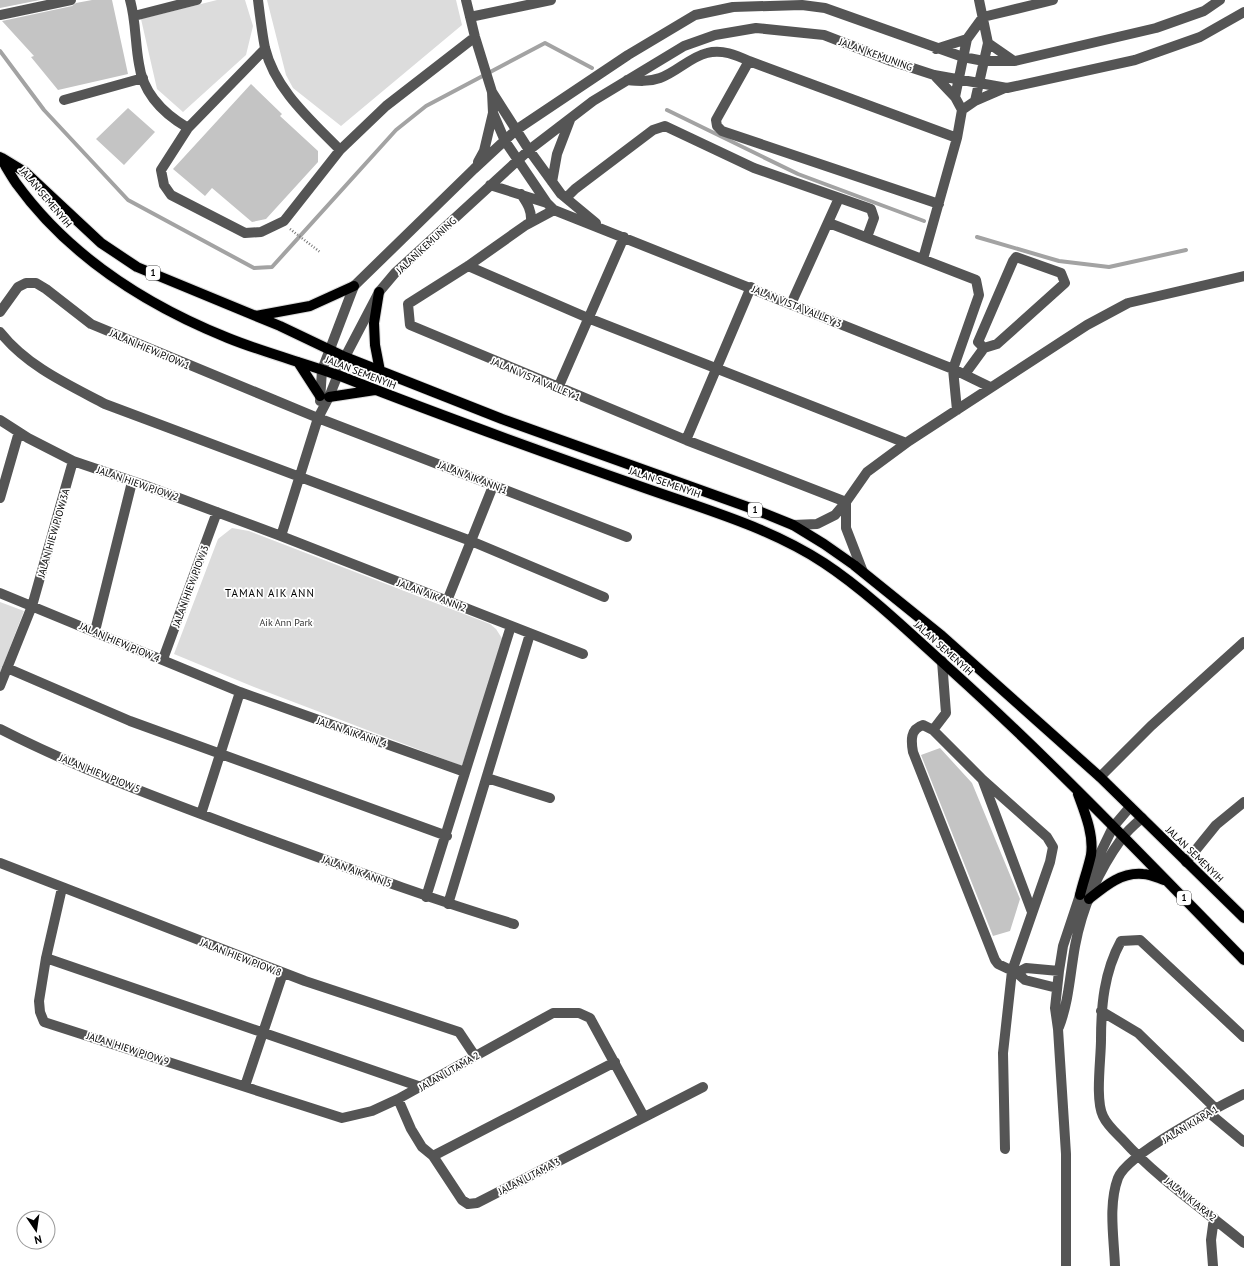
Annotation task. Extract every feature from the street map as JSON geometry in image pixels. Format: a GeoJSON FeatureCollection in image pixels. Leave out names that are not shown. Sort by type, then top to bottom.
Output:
{"type":"FeatureCollection","features":[{"type":"Feature","properties":{"kind":"main road","name":"JALAN SEMENYIH"},"geometry":{"type":"LineString","coordinates":[[0,157],[25,172],[101,243],[137,267],[256,316],[344,357],[502,419],[756,510],[793,525],[824,544],[863,572],[948,640],[1100,777],[1244,918]]}},
{"type":"Feature","properties":{"kind":"main road","name":"JALAN SEMENYIH"},"geometry":{"type":"LineString","coordinates":[[0,157],[15,182],[57,232],[93,262],[130,288],[178,316],[229,338],[337,375],[499,436],[735,520],[785,541],[824,563],[858,588],[942,661],[993,708],[1113,826],[1244,960]]}},
{"type":"Feature","properties":{"kind":"main road"},"geometry":{"type":"LineString","coordinates":[[256,316],[310,306],[354,286]]}},
{"type":"Feature","properties":{"kind":"main road"},"geometry":{"type":"LineString","coordinates":[[379,292],[374,323],[375,345],[380,370]]}},
{"type":"Feature","properties":{"kind":"main road"},"geometry":{"type":"LineString","coordinates":[[298,362],[325,396],[376,390]]}},
{"type":"Feature","properties":{"kind":"main road"},"geometry":{"type":"LineString","coordinates":[[1077,791],[1086,817],[1091,841],[1091,855],[1084,897]]}},
{"type":"Feature","properties":{"kind":"main road"},"geometry":{"type":"LineString","coordinates":[[1084,897],[1123,876],[1143,874],[1166,881]]}},
{"type":"Feature","properties":{"kind":"street"},"geometry":{"type":"LineString","coordinates":[[0,15],[71,0]]}},
{"type":"Feature","properties":{"kind":"street"},"geometry":{"type":"LineString","coordinates":[[130,0],[134,16],[139,66],[152,99],[169,117],[188,128]]}},
{"type":"Feature","properties":{"kind":"street"},"geometry":{"type":"LineString","coordinates":[[134,16],[197,0]]}},
{"type":"Feature","properties":{"kind":"street"},"geometry":{"type":"LineString","coordinates":[[258,0],[266,50],[278,79],[293,102],[340,150]]}},
{"type":"Feature","properties":{"kind":"street"},"geometry":{"type":"LineString","coordinates":[[466,0],[481,60],[491,88],[529,150]]}},
{"type":"Feature","properties":{"kind":"street"},"geometry":{"type":"LineString","coordinates":[[470,17],[551,0]]}},
{"type":"Feature","properties":{"kind":"street"},"geometry":{"type":"LineString","coordinates":[[975,101],[988,43],[979,0]]}},
{"type":"Feature","properties":{"kind":"street"},"geometry":{"type":"LineString","coordinates":[[955,97],[967,39],[983,17],[1053,0]]}},
{"type":"Feature","properties":{"kind":"street","name":"JALAN KEMUNING"},"geometry":{"type":"LineString","coordinates":[[325,396],[322,370],[354,286],[516,130],[628,55],[695,15],[733,7],[802,5],[825,8],[936,49],[963,57],[984,61],[1015,61],[1156,28],[1204,11],[1220,0]]}},
{"type":"Feature","properties":{"kind":"street","name":"JALAN KEMUNING"},"geometry":{"type":"LineString","coordinates":[[281,536],[325,396],[379,292],[395,273],[529,150],[570,120],[592,101],[684,46],[714,35],[756,28],[824,35],[891,61],[934,75],[1007,88],[1135,60],[1200,37],[1244,12]]}},
{"type":"Feature","properties":{"kind":"street"},"geometry":{"type":"LineString","coordinates":[[266,50],[188,128],[161,170],[164,185],[171,195],[245,233],[261,232],[284,221],[340,150],[386,106],[475,37]]}},
{"type":"Feature","properties":{"kind":"street"},"geometry":{"type":"LineString","coordinates":[[936,49],[967,39]]}},
{"type":"Feature","properties":{"kind":"street"},"geometry":{"type":"LineString","coordinates":[[988,43],[1015,61]]}},
{"type":"Feature","properties":{"kind":"street"},"geometry":{"type":"LineString","coordinates":[[626,80],[646,81],[662,77],[707,52],[729,53],[957,138]]}},
{"type":"Feature","properties":{"kind":"street"},"geometry":{"type":"LineString","coordinates":[[749,61],[716,120],[717,126],[722,131],[939,204]]}},
{"type":"Feature","properties":{"kind":"street"},"geometry":{"type":"LineString","coordinates":[[923,259],[957,138],[962,110],[955,97],[934,75]]}},
{"type":"Feature","properties":{"kind":"street"},"geometry":{"type":"LineString","coordinates":[[64,100],[143,78]]}},
{"type":"Feature","properties":{"kind":"street"},"geometry":{"type":"LineString","coordinates":[[474,169],[484,151],[493,113],[491,88]]}},
{"type":"Feature","properties":{"kind":"street"},"geometry":{"type":"LineString","coordinates":[[962,110],[975,101],[1007,88]]}},
{"type":"Feature","properties":{"kind":"street"},"geometry":{"type":"LineString","coordinates":[[493,113],[505,141],[551,206]]}},
{"type":"Feature","properties":{"kind":"street"},"geometry":{"type":"LineString","coordinates":[[552,182],[557,154],[570,120]]}},
{"type":"Feature","properties":{"kind":"street"},"geometry":{"type":"LineString","coordinates":[[566,198],[575,189],[653,130],[665,126],[754,168],[871,209],[874,218],[867,238]]}},
{"type":"Feature","properties":{"kind":"street","name":"JALAN VISTA VALLEY 3"},"geometry":{"type":"LineString","coordinates":[[529,150],[552,182],[566,198],[602,228]]}},
{"type":"Feature","properties":{"kind":"street","name":"JALAN VISTA VALLEY 3"},"geometry":{"type":"LineString","coordinates":[[490,185],[520,194],[551,206],[624,237],[953,369],[990,387]]}},
{"type":"Feature","properties":{"kind":"street"},"geometry":{"type":"LineString","coordinates":[[520,194],[528,205],[531,216],[531,222],[526,226]]}},
{"type":"Feature","properties":{"kind":"street"},"geometry":{"type":"LineString","coordinates":[[791,304],[829,223],[839,198]]}},
{"type":"Feature","properties":{"kind":"street","name":"JALAN VISTA VALLEY 1"},"geometry":{"type":"LineString","coordinates":[[551,206],[526,226],[468,266],[408,304],[410,326],[686,440],[846,502]]}},
{"type":"Feature","properties":{"kind":"street"},"geometry":{"type":"LineString","coordinates":[[829,223],[976,280],[979,295],[953,369],[957,410]]}},
{"type":"Feature","properties":{"kind":"street"},"geometry":{"type":"LineString","coordinates":[[558,388],[624,237]]}},
{"type":"Feature","properties":{"kind":"street"},"geometry":{"type":"LineString","coordinates":[[965,374],[984,348],[997,344],[1064,283],[1061,273],[1016,257],[1012,260],[978,342],[984,348]]}},
{"type":"Feature","properties":{"kind":"street"},"geometry":{"type":"LineString","coordinates":[[468,266],[588,318],[717,367],[906,443]]}},
{"type":"Feature","properties":{"kind":"street"},"geometry":{"type":"LineString","coordinates":[[793,525],[817,524],[835,514],[846,502],[866,472],[906,443],[990,387],[1087,325],[1128,303],[1192,290],[1244,276]]}},
{"type":"Feature","properties":{"kind":"street","name":"JALAN HIEW PIOW 1"},"geometry":{"type":"LineString","coordinates":[[0,312],[18,287],[26,283],[36,283],[91,324],[318,418]]}},
{"type":"Feature","properties":{"kind":"street"},"geometry":{"type":"LineString","coordinates":[[686,440],[751,288]]}},
{"type":"Feature","properties":{"kind":"street"},"geometry":{"type":"LineString","coordinates":[[0,332],[13,348],[50,375],[105,404],[471,541],[604,597]]}},
{"type":"Feature","properties":{"kind":"street","name":"JALAN AIK ANN 1"},"geometry":{"type":"LineString","coordinates":[[318,418],[627,537]]}},
{"type":"Feature","properties":{"kind":"street","name":"JALAN HIEW PIOW 2"},"geometry":{"type":"LineString","coordinates":[[0,420],[73,461],[281,536]]}},
{"type":"Feature","properties":{"kind":"street"},"geometry":{"type":"LineString","coordinates":[[0,498],[20,432]]}},
{"type":"Feature","properties":{"kind":"street","name":"JALAN HIEW PIOW 3A"},"geometry":{"type":"LineString","coordinates":[[0,686],[32,606],[73,461]]}},
{"type":"Feature","properties":{"kind":"street"},"geometry":{"type":"LineString","coordinates":[[95,631],[132,482]]}},
{"type":"Feature","properties":{"kind":"street"},"geometry":{"type":"LineString","coordinates":[[447,602],[493,486]]}},
{"type":"Feature","properties":{"kind":"street"},"geometry":{"type":"LineString","coordinates":[[846,502],[846,528],[863,572]]}},
{"type":"Feature","properties":{"kind":"street","name":"JALAN HIEW PIOW 3"},"geometry":{"type":"LineString","coordinates":[[163,659],[217,512]]}},
{"type":"Feature","properties":{"kind":"street","name":"JALAN AIK ANN 2"},"geometry":{"type":"LineString","coordinates":[[281,536],[583,654]]}},
{"type":"Feature","properties":{"kind":"street","name":"JALAN HIEW PIOW 4"},"geometry":{"type":"LineString","coordinates":[[0,593],[240,692]]}},
{"type":"Feature","properties":{"kind":"street"},"geometry":{"type":"LineString","coordinates":[[426,897],[447,836],[465,772],[511,626]]}},
{"type":"Feature","properties":{"kind":"street"},"geometry":{"type":"LineString","coordinates":[[448,904],[530,634]]}},
{"type":"Feature","properties":{"kind":"street"},"geometry":{"type":"LineString","coordinates":[[1100,777],[1151,726],[1244,642]]}},
{"type":"Feature","properties":{"kind":"street"},"geometry":{"type":"LineString","coordinates":[[933,730],[946,713],[942,661]]}},
{"type":"Feature","properties":{"kind":"street"},"geometry":{"type":"LineString","coordinates":[[7,668],[130,722],[447,836]]}},
{"type":"Feature","properties":{"kind":"street"},"geometry":{"type":"LineString","coordinates":[[201,814],[240,692]]}},
{"type":"Feature","properties":{"kind":"street","name":"JALAN AIK ANN 4"},"geometry":{"type":"LineString","coordinates":[[240,692],[465,772]]}},
{"type":"Feature","properties":{"kind":"street"},"geometry":{"type":"LineString","coordinates":[[1005,1149],[1003,1053],[1014,972],[1032,912],[1050,862],[1053,847],[1047,837],[982,780],[933,730],[923,725],[913,733],[911,741],[913,752],[995,960],[998,964],[1014,972],[1025,980],[1057,988]]}},
{"type":"Feature","properties":{"kind":"street","name":"JALAN HIEW PIOW 5"},"geometry":{"type":"LineString","coordinates":[[0,730],[34,747],[201,814]]}},
{"type":"Feature","properties":{"kind":"street"},"geometry":{"type":"LineString","coordinates":[[487,778],[550,798]]}},
{"type":"Feature","properties":{"kind":"street"},"geometry":{"type":"LineString","coordinates":[[982,780],[1032,912]]}},
{"type":"Feature","properties":{"kind":"street"},"geometry":{"type":"LineString","coordinates":[[1186,862],[1216,824],[1244,802]]}},
{"type":"Feature","properties":{"kind":"street"},"geometry":{"type":"LineString","coordinates":[[1066,1266],[1066,1154],[1058,1029],[1055,1008],[1059,971],[1063,946],[1113,826],[1130,807]]}},
{"type":"Feature","properties":{"kind":"street","name":"JALAN AIK ANN 5"},"geometry":{"type":"LineString","coordinates":[[201,814],[426,897],[514,924]]}},
{"type":"Feature","properties":{"kind":"street"},"geometry":{"type":"LineString","coordinates":[[1058,1029],[1066,1008],[1075,945],[1084,897],[1123,837],[1142,818]]}},
{"type":"Feature","properties":{"kind":"street","name":"JALAN HIEW PIOW 8"},"geometry":{"type":"LineString","coordinates":[[0,863],[283,973],[459,1032],[475,1056]]}},
{"type":"Feature","properties":{"kind":"street","name":"JALAN HIEW PIOW 9"},"geometry":{"type":"LineString","coordinates":[[62,888],[46,958],[39,1001],[40,1012],[44,1022],[342,1118]]}},
{"type":"Feature","properties":{"kind":"street","name":"JALAN KIARA 2"},"geometry":{"type":"LineString","coordinates":[[1244,1037],[1140,940],[1121,941],[1107,972],[1102,1011],[1099,1093],[1102,1115],[1137,1156],[1244,1243]]}},
{"type":"Feature","properties":{"kind":"street"},"geometry":{"type":"LineString","coordinates":[[46,958],[421,1087]]}},
{"type":"Feature","properties":{"kind":"street"},"geometry":{"type":"LineString","coordinates":[[1014,972],[1026,968],[1059,971]]}},
{"type":"Feature","properties":{"kind":"street"},"geometry":{"type":"LineString","coordinates":[[245,1086],[283,973]]}},
{"type":"Feature","properties":{"kind":"street"},"geometry":{"type":"LineString","coordinates":[[1102,1011],[1138,1033],[1244,1142]]}},
{"type":"Feature","properties":{"kind":"street","name":"JALAN UTAMA 2"},"geometry":{"type":"LineString","coordinates":[[342,1118],[372,1111],[398,1099],[553,1013],[579,1013],[590,1018],[615,1062]]}},
{"type":"Feature","properties":{"kind":"street"},"geometry":{"type":"LineString","coordinates":[[433,1156],[615,1062],[644,1117]]}},
{"type":"Feature","properties":{"kind":"street","name":"JALAN UTAMA 3"},"geometry":{"type":"LineString","coordinates":[[398,1099],[411,1129],[422,1147],[433,1156],[462,1200],[468,1204],[477,1203],[703,1087]]}},
{"type":"Feature","properties":{"kind":"street","name":"JALAN KIARA 1"},"geometry":{"type":"LineString","coordinates":[[1115,1266],[1113,1201],[1119,1177],[1137,1156],[1212,1110],[1244,1094]]}},
{"type":"Feature","properties":{"kind":"street"},"geometry":{"type":"LineString","coordinates":[[1213,1266],[1211,1240],[1214,1218]]}},
{"type":"Feature","properties":{"kind":"path"},"geometry":{"type":"LineString","coordinates":[[295,234],[320,252]]}},
{"type":"Feature","properties":{"kind":"green space"},"geometry":{"type":"Polygon","coordinates":[[[217,0],[245,0],[253,26],[246,55],[183,112],[157,89],[141,19],[217,0]]]}},
{"type":"Feature","properties":{"kind":"green space"},"geometry":{"type":"Polygon","coordinates":[[[267,0],[456,0],[462,25],[341,126],[293,88],[286,75],[267,0]]]}},
{"type":"Feature","properties":{"kind":"green space","name":"Aik Ann Park"},"geometry":{"type":"Polygon","coordinates":[[[232,528],[249,531],[490,624],[496,629],[503,640],[462,766],[254,687],[174,654],[218,539],[232,528]]]}},
{"type":"Feature","properties":{"kind":"green space"},"geometry":{"type":"Polygon","coordinates":[[[0,602],[24,611],[0,673],[0,602]]]}},
{"type":"Feature","properties":{"kind":"building"},"geometry":{"type":"Polygon","coordinates":[[[0,0],[40,0],[0,8],[0,0]]]}},
{"type":"Feature","properties":{"kind":"building"},"geometry":{"type":"Polygon","coordinates":[[[92,0],[112,0],[128,74],[58,90],[31,57],[34,56],[2,21],[72,6],[76,3],[92,0]]]}},
{"type":"Feature","properties":{"kind":"building"},"geometry":{"type":"Polygon","coordinates":[[[251,84],[282,114],[280,116],[318,151],[318,162],[266,219],[252,222],[212,188],[205,196],[173,169],[251,84]]]}},
{"type":"Feature","properties":{"kind":"building"},"geometry":{"type":"Polygon","coordinates":[[[128,108],[155,132],[124,165],[96,139],[128,108]]]}},
{"type":"Feature","properties":{"kind":"building"},"geometry":{"type":"Polygon","coordinates":[[[940,748],[972,783],[1020,899],[1010,931],[993,936],[921,755],[940,748]]]}},
{"type":"Feature","properties":{"kind":"waterway"},"geometry":{"type":"LineString","coordinates":[[0,51],[44,110],[128,200],[254,268],[272,267],[396,130],[426,106],[545,43],[592,68]]}},
{"type":"Feature","properties":{"kind":"waterway"},"geometry":{"type":"LineString","coordinates":[[667,110],[798,174],[924,221]]}},
{"type":"Feature","properties":{"kind":"waterway"},"geometry":{"type":"LineString","coordinates":[[977,237],[1059,261],[1109,267],[1186,250]]}},
{"type":"Feature","properties":{"kind":"district","name":"TAMAN AIK ANN"},"geometry":{"type":"Point","coordinates":[270,593]}}]}
